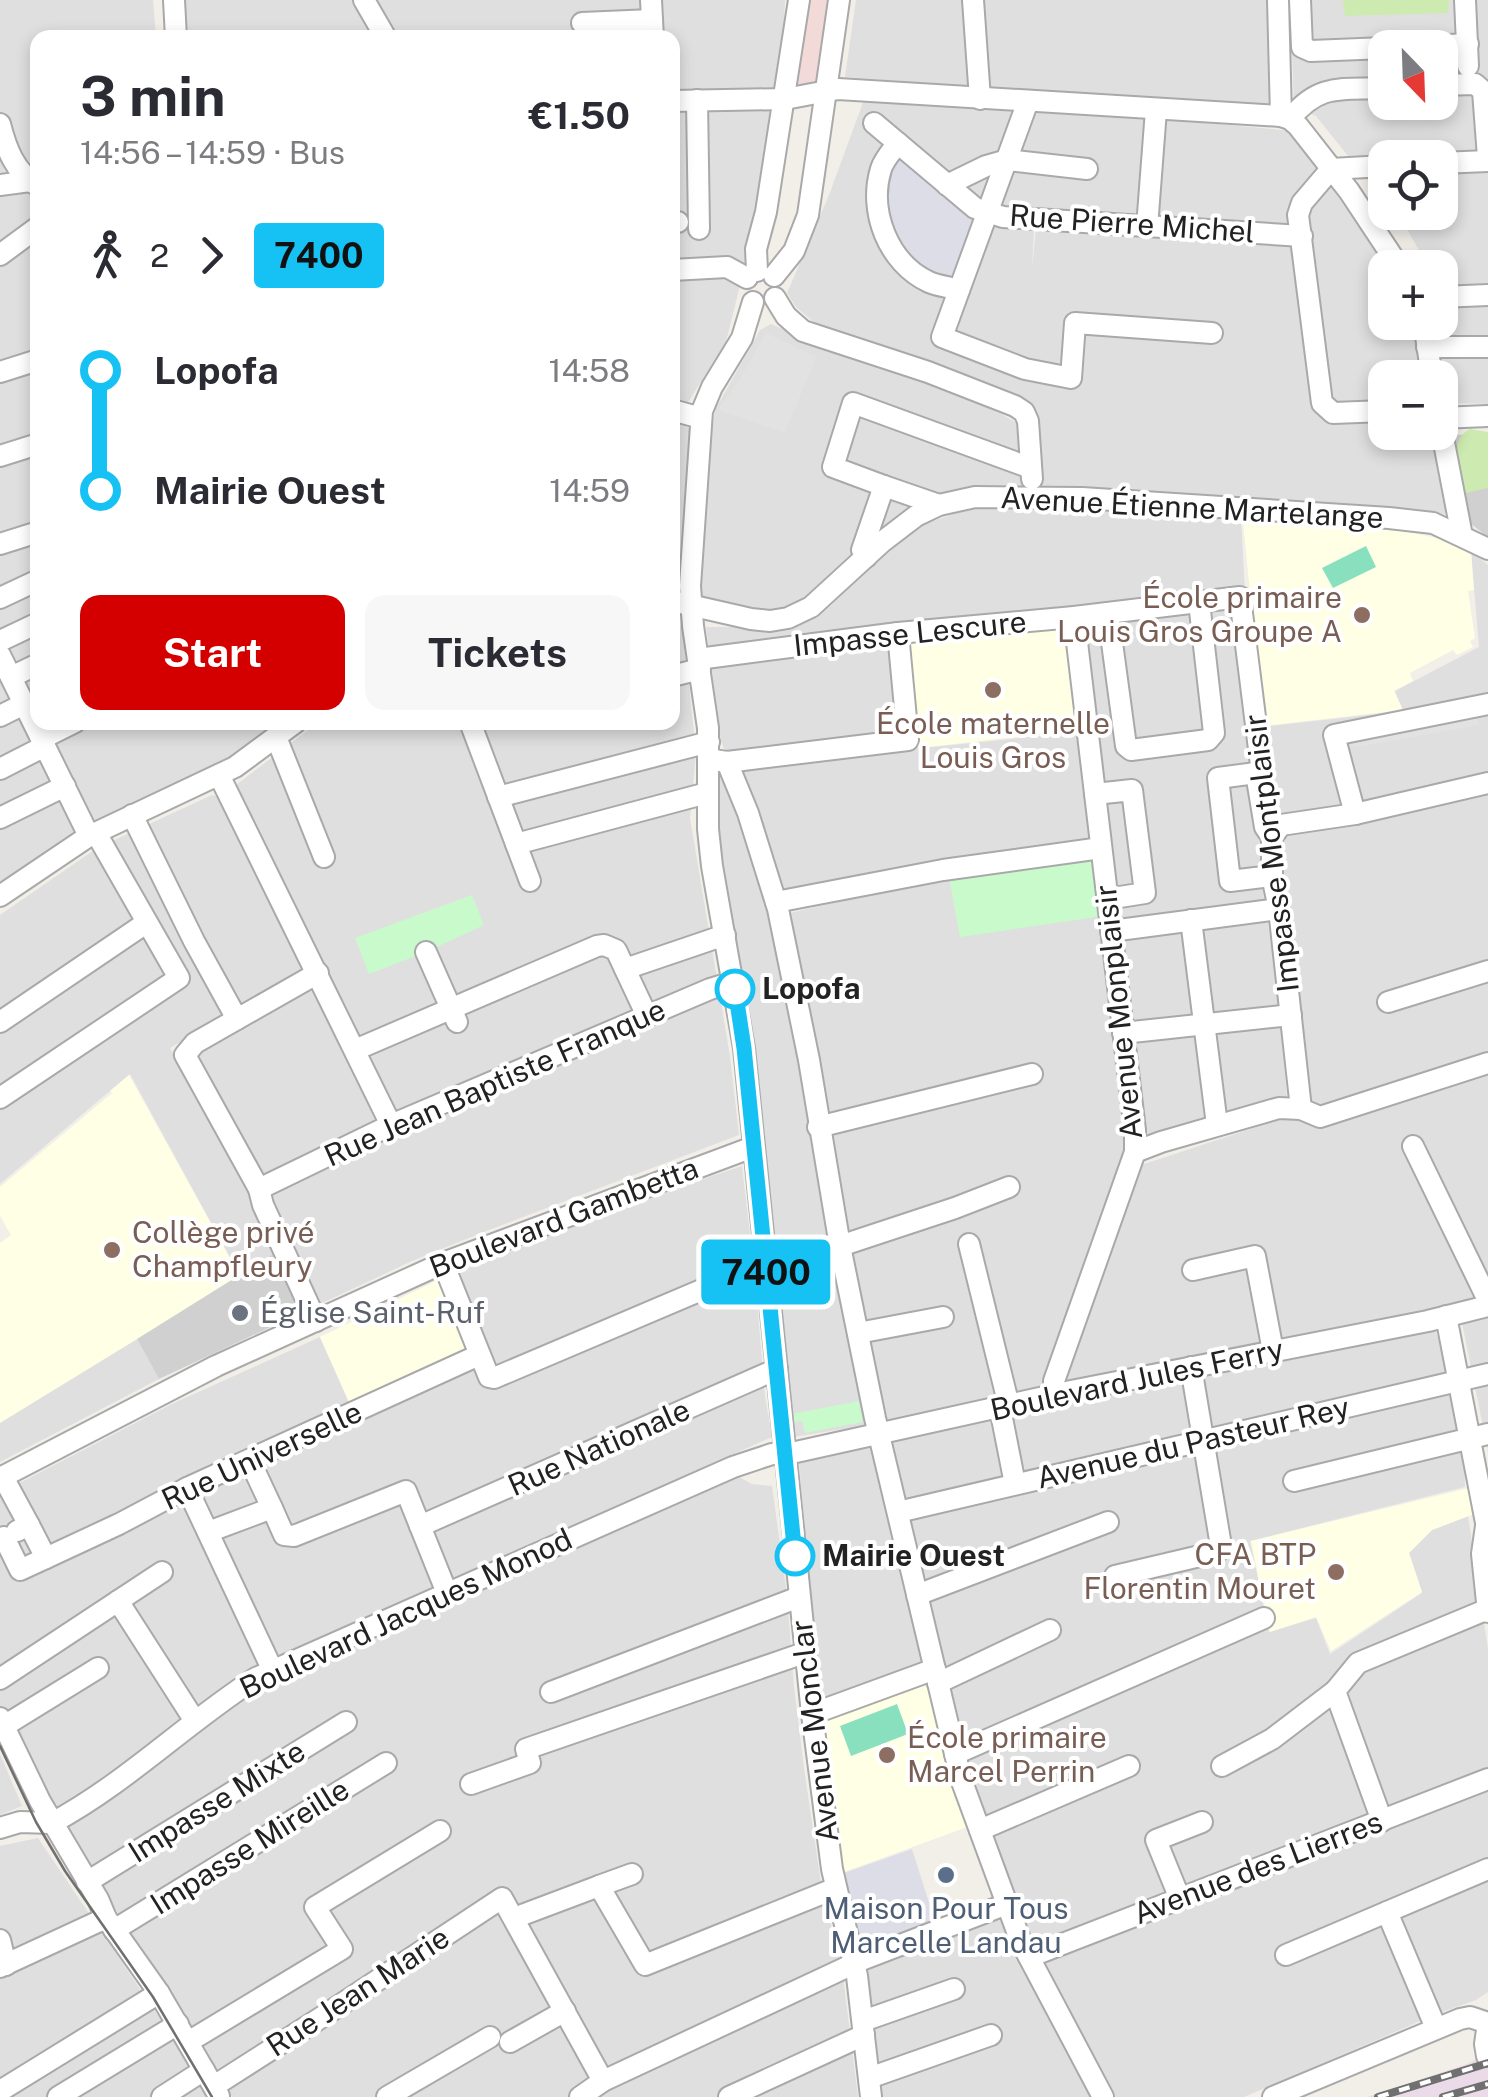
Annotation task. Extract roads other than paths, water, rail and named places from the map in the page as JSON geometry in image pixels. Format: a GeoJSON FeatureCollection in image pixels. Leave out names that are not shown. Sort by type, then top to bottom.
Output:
{"type":"FeatureCollection","features":[{"type":"Feature","properties":{"kind":"street"},"geometry":{"type":"LineString","coordinates":[[174,0],[176,30]]}},
{"type":"Feature","properties":{"kind":"street"},"geometry":{"type":"LineString","coordinates":[[364,0],[381,30]]}},
{"type":"Feature","properties":{"kind":"street"},"geometry":{"type":"LineString","coordinates":[[759,275],[756,249],[766,212],[799,0]]}},
{"type":"Feature","properties":{"kind":"street"},"geometry":{"type":"LineString","coordinates":[[680,270],[727,268],[759,275],[778,286],[775,298],[768,303],[753,302],[744,287],[759,275],[794,251],[808,215],[839,0]]}},
{"type":"Feature","properties":{"kind":"street"},"geometry":{"type":"LineString","coordinates":[[973,0],[980,100]]}},
{"type":"Feature","properties":{"kind":"street"},"geometry":{"type":"LineString","coordinates":[[1278,0],[1286,118]]}},
{"type":"Feature","properties":{"kind":"street"},"geometry":{"type":"LineString","coordinates":[[1300,0],[1302,46],[1310,51],[1368,49]]}},
{"type":"Feature","properties":{"kind":"street"},"geometry":{"type":"LineString","coordinates":[[1458,54],[1468,55],[1474,10]]}},
{"type":"Feature","properties":{"kind":"street"},"geometry":{"type":"LineString","coordinates":[[582,23],[652,19]]}},
{"type":"Feature","properties":{"kind":"street"},"geometry":{"type":"LineString","coordinates":[[1458,84],[1474,84],[1484,91],[1488,159],[1458,162]]}},
{"type":"Feature","properties":{"kind":"street"},"geometry":{"type":"LineString","coordinates":[[1286,118],[1314,95],[1330,90],[1368,89]]}},
{"type":"Feature","properties":{"kind":"street"},"geometry":{"type":"LineString","coordinates":[[680,101],[785,99],[826,90],[1286,118],[1298,126],[1388,250]]}},
{"type":"Feature","properties":{"kind":"street"},"geometry":{"type":"LineString","coordinates":[[697,100],[699,229]]}},
{"type":"Feature","properties":{"kind":"street"},"geometry":{"type":"LineString","coordinates":[[1028,100],[942,337],[1025,368],[1071,378],[1075,323],[1212,332]]}},
{"type":"Feature","properties":{"kind":"street"},"geometry":{"type":"LineString","coordinates":[[1147,227],[1156,110]]}},
{"type":"Feature","properties":{"kind":"street","name":"Rue Pierre Michel"},"geometry":{"type":"LineString","coordinates":[[874,123],[975,208],[1003,217],[1302,236]]}},
{"type":"Feature","properties":{"kind":"street"},"geometry":{"type":"LineString","coordinates":[[0,124],[14,163],[30,180]]}},
{"type":"Feature","properties":{"kind":"street"},"geometry":{"type":"LineString","coordinates":[[898,143],[882,166],[878,184],[883,234],[902,262],[916,274],[959,290]]}},
{"type":"Feature","properties":{"kind":"street"},"geometry":{"type":"LineString","coordinates":[[948,185],[1007,160],[1087,169]]}},
{"type":"Feature","properties":{"kind":"street"},"geometry":{"type":"LineString","coordinates":[[1368,167],[1331,170],[1302,203],[1298,214],[1322,403],[1333,413],[1368,412]]}},
{"type":"Feature","properties":{"kind":"street"},"geometry":{"type":"LineString","coordinates":[[0,185],[30,184]]}},
{"type":"Feature","properties":{"kind":"street"},"geometry":{"type":"LineString","coordinates":[[0,255],[30,233]]}},
{"type":"Feature","properties":{"kind":"street"},"geometry":{"type":"LineString","coordinates":[[1458,296],[1488,295]]}},
{"type":"Feature","properties":{"kind":"street"},"geometry":{"type":"LineString","coordinates":[[775,298],[786,316],[803,331],[928,372],[1024,412],[1028,420],[1034,497]]}},
{"type":"Feature","properties":{"kind":"street","name":"Avenue Monclar"},"geometry":{"type":"LineString","coordinates":[[753,302],[742,338],[705,400],[691,560],[682,603],[699,664],[715,754],[707,793],[712,866],[744,1048],[804,1653],[836,1888],[855,1964],[870,2088]]}},
{"type":"Feature","properties":{"kind":"street"},"geometry":{"type":"LineString","coordinates":[[1426,340],[1429,360]]}},
{"type":"Feature","properties":{"kind":"street"},"geometry":{"type":"LineString","coordinates":[[1427,348],[1488,347]]}},
{"type":"Feature","properties":{"kind":"street"},"geometry":{"type":"LineString","coordinates":[[0,372],[30,363]]}},
{"type":"Feature","properties":{"kind":"street"},"geometry":{"type":"LineString","coordinates":[[939,506],[833,468],[852,403],[1031,468]]}},
{"type":"Feature","properties":{"kind":"street"},"geometry":{"type":"LineString","coordinates":[[680,412],[702,418]]}},
{"type":"Feature","properties":{"kind":"street"},"geometry":{"type":"LineString","coordinates":[[1458,418],[1488,416]]}},
{"type":"Feature","properties":{"kind":"street"},"geometry":{"type":"LineString","coordinates":[[0,456],[30,447]]}},
{"type":"Feature","properties":{"kind":"street"},"geometry":{"type":"LineString","coordinates":[[1446,450],[1462,536]]}},
{"type":"Feature","properties":{"kind":"street"},"geometry":{"type":"LineString","coordinates":[[866,558],[862,550],[884,486]]}},
{"type":"Feature","properties":{"kind":"street","name":"Avenue Étienne Martelange"},"geometry":{"type":"LineString","coordinates":[[682,603],[751,619],[788,618],[811,607],[899,528],[939,506],[975,497],[1082,498],[1389,518],[1433,523],[1488,549]]}},
{"type":"Feature","properties":{"kind":"street"},"geometry":{"type":"LineString","coordinates":[[0,544],[30,535]]}},
{"type":"Feature","properties":{"kind":"street"},"geometry":{"type":"LineString","coordinates":[[0,598],[30,584]]}},
{"type":"Feature","properties":{"kind":"street","name":"Impasse Lescure"},"geometry":{"type":"LineString","coordinates":[[680,672],[699,664],[898,633],[1240,597]]}},
{"type":"Feature","properties":{"kind":"street","name":"Impasse Montplaisir"},"geometry":{"type":"LineString","coordinates":[[1240,597],[1262,773],[1256,773],[1265,828],[1272,838],[1272,876],[1301,1109]]}},
{"type":"Feature","properties":{"kind":"street"},"geometry":{"type":"LineString","coordinates":[[1108,613],[1126,746],[1131,750],[1208,740],[1214,733],[1199,602]]}},
{"type":"Feature","properties":{"kind":"street","name":"Avenue Monplaisir"},"geometry":{"type":"LineString","coordinates":[[1054,1395],[1054,1381],[1135,1152],[1136,1130],[1074,617]]}},
{"type":"Feature","properties":{"kind":"street"},"geometry":{"type":"LineString","coordinates":[[3,659],[30,631]]}},
{"type":"Feature","properties":{"kind":"street"},"geometry":{"type":"LineString","coordinates":[[498,797],[715,754],[908,740],[898,633]]}},
{"type":"Feature","properties":{"kind":"street"},"geometry":{"type":"LineString","coordinates":[[3,659],[30,663]]}},
{"type":"Feature","properties":{"kind":"street"},"geometry":{"type":"LineString","coordinates":[[0,716],[30,706],[3,659]]}},
{"type":"Feature","properties":{"kind":"street"},"geometry":{"type":"LineString","coordinates":[[1355,814],[1334,735],[1488,704]]}},
{"type":"Feature","properties":{"kind":"street"},"geometry":{"type":"LineString","coordinates":[[0,1098],[179,978],[92,835],[39,730]]}},
{"type":"Feature","properties":{"kind":"street"},"geometry":{"type":"LineString","coordinates":[[0,769],[62,730]]}},
{"type":"Feature","properties":{"kind":"street"},"geometry":{"type":"LineString","coordinates":[[0,896],[92,835],[235,767],[281,730]]}},
{"type":"Feature","properties":{"kind":"street"},"geometry":{"type":"LineString","coordinates":[[285,730],[324,857]]}},
{"type":"Feature","properties":{"kind":"street"},"geometry":{"type":"LineString","coordinates":[[480,730],[498,797],[530,881]]}},
{"type":"Feature","properties":{"kind":"street"},"geometry":{"type":"LineString","coordinates":[[715,754],[748,813],[776,902],[879,1435],[961,1779],[1021,1942],[1103,2097]]}},
{"type":"Feature","properties":{"kind":"street"},"geometry":{"type":"LineString","coordinates":[[1256,773],[1218,778],[1230,881],[1272,876]]}},
{"type":"Feature","properties":{"kind":"street"},"geometry":{"type":"LineString","coordinates":[[219,775],[391,1125]]}},
{"type":"Feature","properties":{"kind":"street"},"geometry":{"type":"LineString","coordinates":[[1272,838],[1281,825],[1355,814],[1488,783]]}},
{"type":"Feature","properties":{"kind":"street"},"geometry":{"type":"LineString","coordinates":[[0,818],[65,786]]}},
{"type":"Feature","properties":{"kind":"street"},"geometry":{"type":"LineString","coordinates":[[1095,794],[1132,790],[1145,893],[1107,899]]}},
{"type":"Feature","properties":{"kind":"street"},"geometry":{"type":"LineString","coordinates":[[516,844],[707,793]]}},
{"type":"Feature","properties":{"kind":"street"},"geometry":{"type":"LineString","coordinates":[[132,814],[237,1019]]}},
{"type":"Feature","properties":{"kind":"street"},"geometry":{"type":"LineString","coordinates":[[776,902],[943,870],[1101,848]]}},
{"type":"Feature","properties":{"kind":"street"},"geometry":{"type":"LineString","coordinates":[[1111,931],[1279,909]]}},
{"type":"Feature","properties":{"kind":"street"},"geometry":{"type":"LineString","coordinates":[[1191,920],[1217,1126]]}},
{"type":"Feature","properties":{"kind":"street"},"geometry":{"type":"LineString","coordinates":[[0,1022],[146,923]]}},
{"type":"Feature","properties":{"kind":"street"},"geometry":{"type":"LineString","coordinates":[[625,968],[725,936]]}},
{"type":"Feature","properties":{"kind":"street"},"geometry":{"type":"LineString","coordinates":[[356,1050],[454,1015],[604,945],[616,950],[625,968],[640,1019]]}},
{"type":"Feature","properties":{"kind":"street"},"geometry":{"type":"LineString","coordinates":[[426,952],[454,1015]]}},
{"type":"Feature","properties":{"kind":"street"},"geometry":{"type":"LineString","coordinates":[[1388,1002],[1488,972]]}},
{"type":"Feature","properties":{"kind":"street"},"geometry":{"type":"LineString","coordinates":[[316,1321],[259,1189],[186,1055],[195,1043],[318,973]]}},
{"type":"Feature","properties":{"kind":"street","name":"Rue Jean Baptiste Franque"},"geometry":{"type":"LineString","coordinates":[[259,1189],[391,1125],[734,982]]}},
{"type":"Feature","properties":{"kind":"street"},"geometry":{"type":"LineString","coordinates":[[1122,1033],[1291,1015]]}},
{"type":"Feature","properties":{"kind":"street"},"geometry":{"type":"LineString","coordinates":[[1135,1152],[1278,1108],[1301,1109],[1320,1117],[1488,1062]]}},
{"type":"Feature","properties":{"kind":"street"},"geometry":{"type":"LineString","coordinates":[[818,1127],[1032,1074]]}},
{"type":"Feature","properties":{"kind":"street","name":"Boulevard Gambetta"},"geometry":{"type":"LineString","coordinates":[[1,1478],[216,1366],[443,1263],[752,1146]]}},
{"type":"Feature","properties":{"kind":"street"},"geometry":{"type":"LineString","coordinates":[[1413,1146],[1488,1303]]}},
{"type":"Feature","properties":{"kind":"street"},"geometry":{"type":"LineString","coordinates":[[443,1263],[488,1377],[494,1378],[765,1263],[840,1246],[1009,1187]]}},
{"type":"Feature","properties":{"kind":"street"},"geometry":{"type":"LineString","coordinates":[[969,1244],[1004,1407],[1016,1484]]}},
{"type":"Feature","properties":{"kind":"street"},"geometry":{"type":"LineString","coordinates":[[1192,1270],[1255,1256],[1273,1351]]}},
{"type":"Feature","properties":{"kind":"street","name":"Boulevard Jules Ferry"},"geometry":{"type":"LineString","coordinates":[[785,1453],[1446,1316],[1488,1303]]}},
{"type":"Feature","properties":{"kind":"street"},"geometry":{"type":"LineString","coordinates":[[858,1333],[943,1316]]}},
{"type":"Feature","properties":{"kind":"street"},"geometry":{"type":"LineString","coordinates":[[1222,1766],[1272,1739],[1335,1691],[1358,1664],[1488,1611],[1482,1554],[1487,1528],[1479,1436],[1458,1381],[1446,1316]]}},
{"type":"Feature","properties":{"kind":"street","name":"Rue Universelle"},"geometry":{"type":"LineString","coordinates":[[46,1558],[187,1488],[479,1355]]}},
{"type":"Feature","properties":{"kind":"street"},"geometry":{"type":"LineString","coordinates":[[1115,1576],[1216,1552],[1221,1546],[1192,1367]]}},
{"type":"Feature","properties":{"kind":"street","name":"Rue Nationale"},"geometry":{"type":"LineString","coordinates":[[420,1526],[777,1369]]}},
{"type":"Feature","properties":{"kind":"street","name":"Avenue du Pasteur Rey"},"geometry":{"type":"LineString","coordinates":[[898,1512],[1488,1374]]}},
{"type":"Feature","properties":{"kind":"street"},"geometry":{"type":"LineString","coordinates":[[1294,1481],[1479,1436]]}},
{"type":"Feature","properties":{"kind":"street","name":"Boulevard Jacques Monod"},"geometry":{"type":"LineString","coordinates":[[52,1823],[104,1790],[243,1686],[272,1671],[733,1466],[785,1453]]}},
{"type":"Feature","properties":{"kind":"street"},"geometry":{"type":"LineString","coordinates":[[250,1461],[284,1535],[294,1536],[406,1491],[447,1593]]}},
{"type":"Feature","properties":{"kind":"street"},"geometry":{"type":"LineString","coordinates":[[1,1478],[29,1525],[46,1558],[20,1570],[2,1538],[29,1525]]}},
{"type":"Feature","properties":{"kind":"street"},"geometry":{"type":"LineString","coordinates":[[187,1488],[272,1671]]}},
{"type":"Feature","properties":{"kind":"street"},"geometry":{"type":"LineString","coordinates":[[208,1532],[272,1508]]}},
{"type":"Feature","properties":{"kind":"street"},"geometry":{"type":"LineString","coordinates":[[917,1595],[1108,1522]]}},
{"type":"Feature","properties":{"kind":"street"},"geometry":{"type":"LineString","coordinates":[[0,1680],[162,1572]]}},
{"type":"Feature","properties":{"kind":"street"},"geometry":{"type":"LineString","coordinates":[[551,1692],[799,1597]]}},
{"type":"Feature","properties":{"kind":"street"},"geometry":{"type":"LineString","coordinates":[[118,1601],[195,1721]]}},
{"type":"Feature","properties":{"kind":"street"},"geometry":{"type":"LineString","coordinates":[[955,1754],[1264,1618]]}},
{"type":"Feature","properties":{"kind":"street"},"geometry":{"type":"LineString","coordinates":[[812,1714],[936,1676],[1050,1630]]}},
{"type":"Feature","properties":{"kind":"street"},"geometry":{"type":"LineString","coordinates":[[471,1784],[530,1763],[526,1749],[804,1653]]}},
{"type":"Feature","properties":{"kind":"street"},"geometry":{"type":"LineString","coordinates":[[98,1668],[2,1722],[52,1823],[110,1924],[183,2032],[212,2084]]}},
{"type":"Feature","properties":{"kind":"street"},"geometry":{"type":"LineString","coordinates":[[1335,1691],[1382,1821]]}},
{"type":"Feature","properties":{"kind":"street","name":"Impasse Mixte"},"geometry":{"type":"LineString","coordinates":[[88,1882],[346,1722]]}},
{"type":"Feature","properties":{"kind":"street","name":"Impasse Mireille"},"geometry":{"type":"LineString","coordinates":[[3,1966],[110,1924],[386,1763]]}},
{"type":"Feature","properties":{"kind":"street"},"geometry":{"type":"LineString","coordinates":[[980,1830],[1129,1766]]}},
{"type":"Feature","properties":{"kind":"street","name":"Avenue des Lierres"},"geometry":{"type":"LineString","coordinates":[[1029,1957],[1488,1779]]}},
{"type":"Feature","properties":{"kind":"street"},"geometry":{"type":"LineString","coordinates":[[0,1828],[20,1822],[52,1823]]}},
{"type":"Feature","properties":{"kind":"street"},"geometry":{"type":"LineString","coordinates":[[1180,1899],[1156,1840],[1202,1822]]}},
{"type":"Feature","properties":{"kind":"street"},"geometry":{"type":"LineString","coordinates":[[58,2097],[342,1948],[315,1906],[440,1831]]}},
{"type":"Feature","properties":{"kind":"street"},"geometry":{"type":"LineString","coordinates":[[1286,1956],[1488,1869]]}},
{"type":"Feature","properties":{"kind":"street"},"geometry":{"type":"LineString","coordinates":[[603,2081],[514,1918],[632,1874]]}},
{"type":"Feature","properties":{"kind":"street"},"geometry":{"type":"LineString","coordinates":[[599,1886],[645,1965],[836,1888]]}},
{"type":"Feature","properties":{"kind":"street","name":"Rue Jean Marie"},"geometry":{"type":"LineString","coordinates":[[162,2097],[212,2084],[325,2016],[502,1898],[514,1918]]}},
{"type":"Feature","properties":{"kind":"street"},"geometry":{"type":"LineString","coordinates":[[580,2097],[603,2081],[855,1964],[1008,1904]]}},
{"type":"Feature","properties":{"kind":"street"},"geometry":{"type":"LineString","coordinates":[[1387,1912],[1436,2028]]}},
{"type":"Feature","properties":{"kind":"street"},"geometry":{"type":"LineString","coordinates":[[0,1940],[3,1966]]}},
{"type":"Feature","properties":{"kind":"street"},"geometry":{"type":"LineString","coordinates":[[729,2097],[863,2028],[954,1989]]}},
{"type":"Feature","properties":{"kind":"street"},"geometry":{"type":"LineString","coordinates":[[0,2091],[158,1993]]}},
{"type":"Feature","properties":{"kind":"street"},"geometry":{"type":"LineString","coordinates":[[387,2097],[566,2011]]}},
{"type":"Feature","properties":{"kind":"street"},"geometry":{"type":"LineString","coordinates":[[1273,2097],[1470,2017],[1488,2023],[1487,2056]]}},
{"type":"Feature","properties":{"kind":"street"},"geometry":{"type":"LineString","coordinates":[[870,2088],[991,2034]]}},
{"type":"Feature","properties":{"kind":"tram line"},"geometry":{"type":"LineString","coordinates":[[0,1746],[36,1822],[65,1871],[153,1997],[212,2097]]}},
{"type":"Feature","properties":{"kind":"railway"},"geometry":{"type":"LineString","coordinates":[[1378,2097],[1488,2063]]}},
{"type":"Feature","properties":{"kind":"railway"},"geometry":{"type":"LineString","coordinates":[[1443,2097],[1488,2084]]}},
{"type":"Feature","properties":{"kind":"place","name":"École primaire Louis Gros Groupe A"},"geometry":{"type":"Point","coordinates":[1362,615]}},
{"type":"Feature","properties":{"kind":"place","name":"École maternelle Louis Gros"},"geometry":{"type":"Point","coordinates":[993,690]}},
{"type":"Feature","properties":{"kind":"place","name":"Lopofa"},"geometry":{"type":"Point","coordinates":[735,989]}},
{"type":"Feature","properties":{"kind":"place","name":"Collège privé Champfleury"},"geometry":{"type":"Point","coordinates":[112,1250]}},
{"type":"Feature","properties":{"kind":"place","name":"Église Saint-Ruf"},"geometry":{"type":"Point","coordinates":[240,1313]}},
{"type":"Feature","properties":{"kind":"place","name":"Mairie Ouest"},"geometry":{"type":"Point","coordinates":[795,1556]}},
{"type":"Feature","properties":{"kind":"place","name":"CFA BTP Florentin Mouret"},"geometry":{"type":"Point","coordinates":[1336,1572]}},
{"type":"Feature","properties":{"kind":"place","name":"École primaire Marcel Perrin"},"geometry":{"type":"Point","coordinates":[887,1755]}},
{"type":"Feature","properties":{"kind":"place","name":"Maison Pour Tous Marcelle Landau"},"geometry":{"type":"Point","coordinates":[946,1875]}}]}
